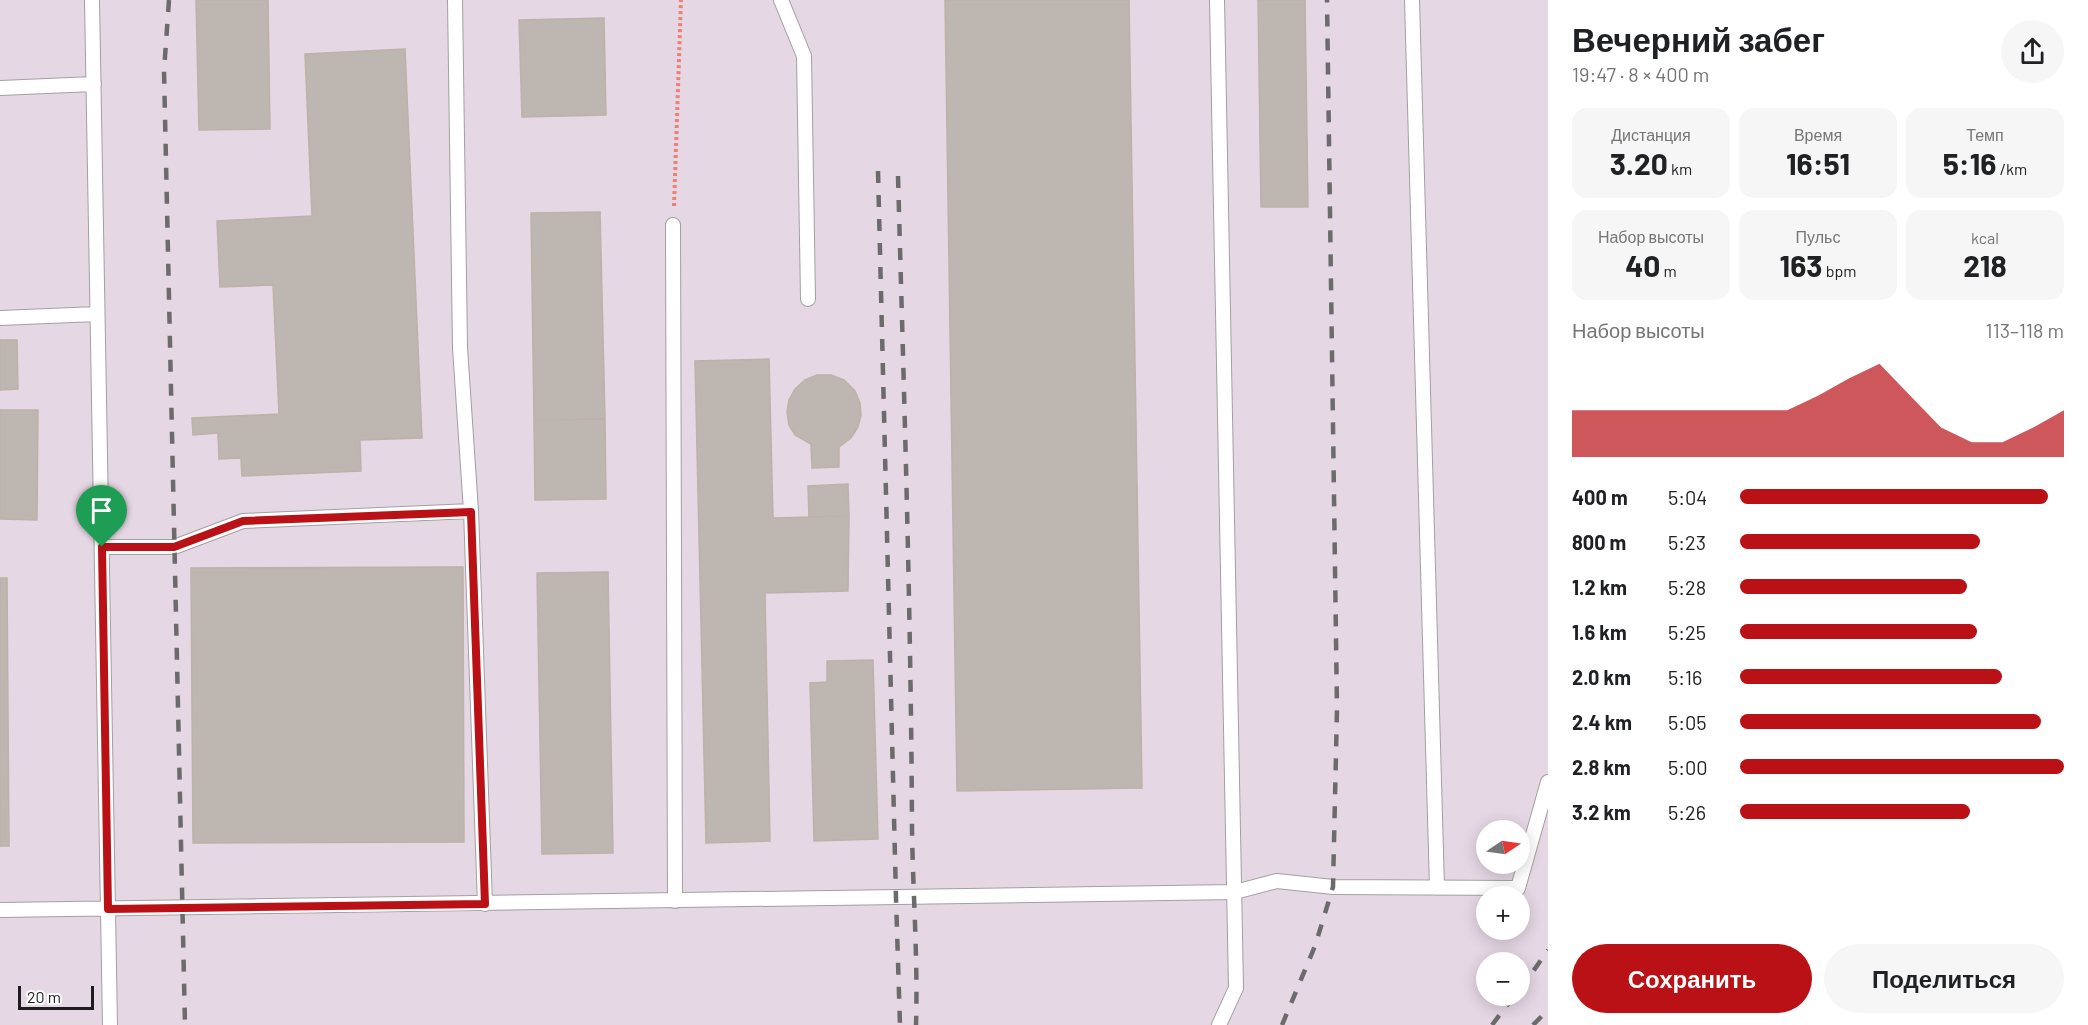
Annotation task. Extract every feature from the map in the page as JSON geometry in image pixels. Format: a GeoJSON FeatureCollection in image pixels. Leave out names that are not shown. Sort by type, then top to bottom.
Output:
{"type":"FeatureCollection","features":[{"type":"Feature","properties":{"kind":"lane"},"geometry":{"type":"LineString","coordinates":[[92,0],[110,1025]]}},
{"type":"Feature","properties":{"kind":"lane"},"geometry":{"type":"LineString","coordinates":[[455,0],[460,348],[471,512],[485,904]]}},
{"type":"Feature","properties":{"kind":"lane"},"geometry":{"type":"LineString","coordinates":[[781,0],[804,56],[808,299]]}},
{"type":"Feature","properties":{"kind":"lane"},"geometry":{"type":"LineString","coordinates":[[1217,0],[1236,988],[1219,1025]]}},
{"type":"Feature","properties":{"kind":"lane"},"geometry":{"type":"LineString","coordinates":[[1412,0],[1437,888]]}},
{"type":"Feature","properties":{"kind":"lane"},"geometry":{"type":"LineString","coordinates":[[0,87],[93,84]]}},
{"type":"Feature","properties":{"kind":"lane"},"geometry":{"type":"LineString","coordinates":[[673,225],[675,901]]}},
{"type":"Feature","properties":{"kind":"lane"},"geometry":{"type":"LineString","coordinates":[[0,318],[98,315]]}},
{"type":"Feature","properties":{"kind":"lane"},"geometry":{"type":"LineString","coordinates":[[102,547],[174,547],[243,521],[471,512]]}},
{"type":"Feature","properties":{"kind":"lane"},"geometry":{"type":"LineString","coordinates":[[0,910],[1235,892],[1276,881],[1333,887],[1518,888],[1548,782]]}},
{"type":"Feature","properties":{"kind":"path"},"geometry":{"type":"LineString","coordinates":[[673,225],[681,0]]}},
{"type":"Feature","properties":{"kind":"shaded area"},"geometry":{"type":"Polygon","coordinates":[[[0,0],[1548,0],[1548,1025],[0,1025],[0,0]]]}},
{"type":"Feature","properties":{"kind":"building"},"geometry":{"type":"Polygon","coordinates":[[[196,0],[268,0],[270,129],[199,130],[196,0]]]}},
{"type":"Feature","properties":{"kind":"building"},"geometry":{"type":"Polygon","coordinates":[[[945,0],[1129,0],[1142,788],[957,791],[945,0]]]}},
{"type":"Feature","properties":{"kind":"building"},"geometry":{"type":"Polygon","coordinates":[[[1258,0],[1305,0],[1308,207],[1261,207],[1258,0]]]}},
{"type":"Feature","properties":{"kind":"building"},"geometry":{"type":"Polygon","coordinates":[[[604,18],[606,115],[522,117],[519,20],[604,18]]]}},
{"type":"Feature","properties":{"kind":"building"},"geometry":{"type":"Polygon","coordinates":[[[405,49],[422,438],[360,440],[361,471],[242,476],[241,458],[219,459],[218,433],[193,435],[192,418],[279,414],[273,285],[220,287],[217,221],[312,216],[305,54],[405,49]]]}},
{"type":"Feature","properties":{"kind":"building"},"geometry":{"type":"Polygon","coordinates":[[[600,212],[605,419],[534,420],[531,213],[600,212]]]}},
{"type":"Feature","properties":{"kind":"building"},"geometry":{"type":"Polygon","coordinates":[[[0,340],[17,340],[18,389],[0,390],[0,340]]]}},
{"type":"Feature","properties":{"kind":"building"},"geometry":{"type":"Polygon","coordinates":[[[769,359],[773,518],[849,516],[848,591],[765,593],[770,841],[706,843],[695,361],[769,359]]]}},
{"type":"Feature","properties":{"kind":"building"},"geometry":{"type":"Polygon","coordinates":[[[817,375],[831,375],[844,380],[855,391],[860,403],[861,415],[858,427],[851,438],[839,447],[839,467],[812,468],[811,444],[795,435],[789,425],[787,412],[789,400],[795,389],[805,380],[817,375]]]}},
{"type":"Feature","properties":{"kind":"building"},"geometry":{"type":"Polygon","coordinates":[[[0,410],[38,410],[37,520],[0,519],[0,410]]]}},
{"type":"Feature","properties":{"kind":"building"},"geometry":{"type":"Polygon","coordinates":[[[605,419],[606,499],[535,500],[534,420],[605,419]]]}},
{"type":"Feature","properties":{"kind":"building"},"geometry":{"type":"Polygon","coordinates":[[[848,484],[849,516],[809,517],[808,486],[848,484]]]}},
{"type":"Feature","properties":{"kind":"building"},"geometry":{"type":"Polygon","coordinates":[[[463,567],[464,842],[193,843],[191,568],[463,567]]]}},
{"type":"Feature","properties":{"kind":"building"},"geometry":{"type":"Polygon","coordinates":[[[608,572],[613,853],[542,854],[537,573],[608,572]]]}},
{"type":"Feature","properties":{"kind":"building"},"geometry":{"type":"Polygon","coordinates":[[[0,578],[7,578],[9,846],[0,846],[0,578]]]}},
{"type":"Feature","properties":{"kind":"building"},"geometry":{"type":"Polygon","coordinates":[[[873,660],[878,839],[814,841],[810,683],[827,682],[827,661],[873,660]]]}},
{"type":"Feature","properties":{"kind":"railway"},"geometry":{"type":"LineString","coordinates":[[169,0],[164,71],[185,1025]]}},
{"type":"Feature","properties":{"kind":"railway"},"geometry":{"type":"LineString","coordinates":[[1282,1025],[1315,946],[1333,887],[1337,709],[1327,0]]}},
{"type":"Feature","properties":{"kind":"railway"},"geometry":{"type":"LineString","coordinates":[[878,171],[900,1025]]}},
{"type":"Feature","properties":{"kind":"railway"},"geometry":{"type":"LineString","coordinates":[[898,176],[909,585],[916,1025]]}},
{"type":"Feature","properties":{"kind":"railway"},"geometry":{"type":"LineString","coordinates":[[1530,976],[1548,950]]}},
{"type":"Feature","properties":{"kind":"railway"},"geometry":{"type":"LineString","coordinates":[[1492,1025],[1506,1006]]}},
{"type":"Feature","properties":{"kind":"railway"},"geometry":{"type":"LineString","coordinates":[[1533,1025],[1548,1010]]}},
{"type":"Feature","properties":{"kind":"route"},"geometry":{"type":"LineString","coordinates":[[471,512],[485,904],[108,909],[102,547],[174,547],[243,521],[471,512]]}}]}
